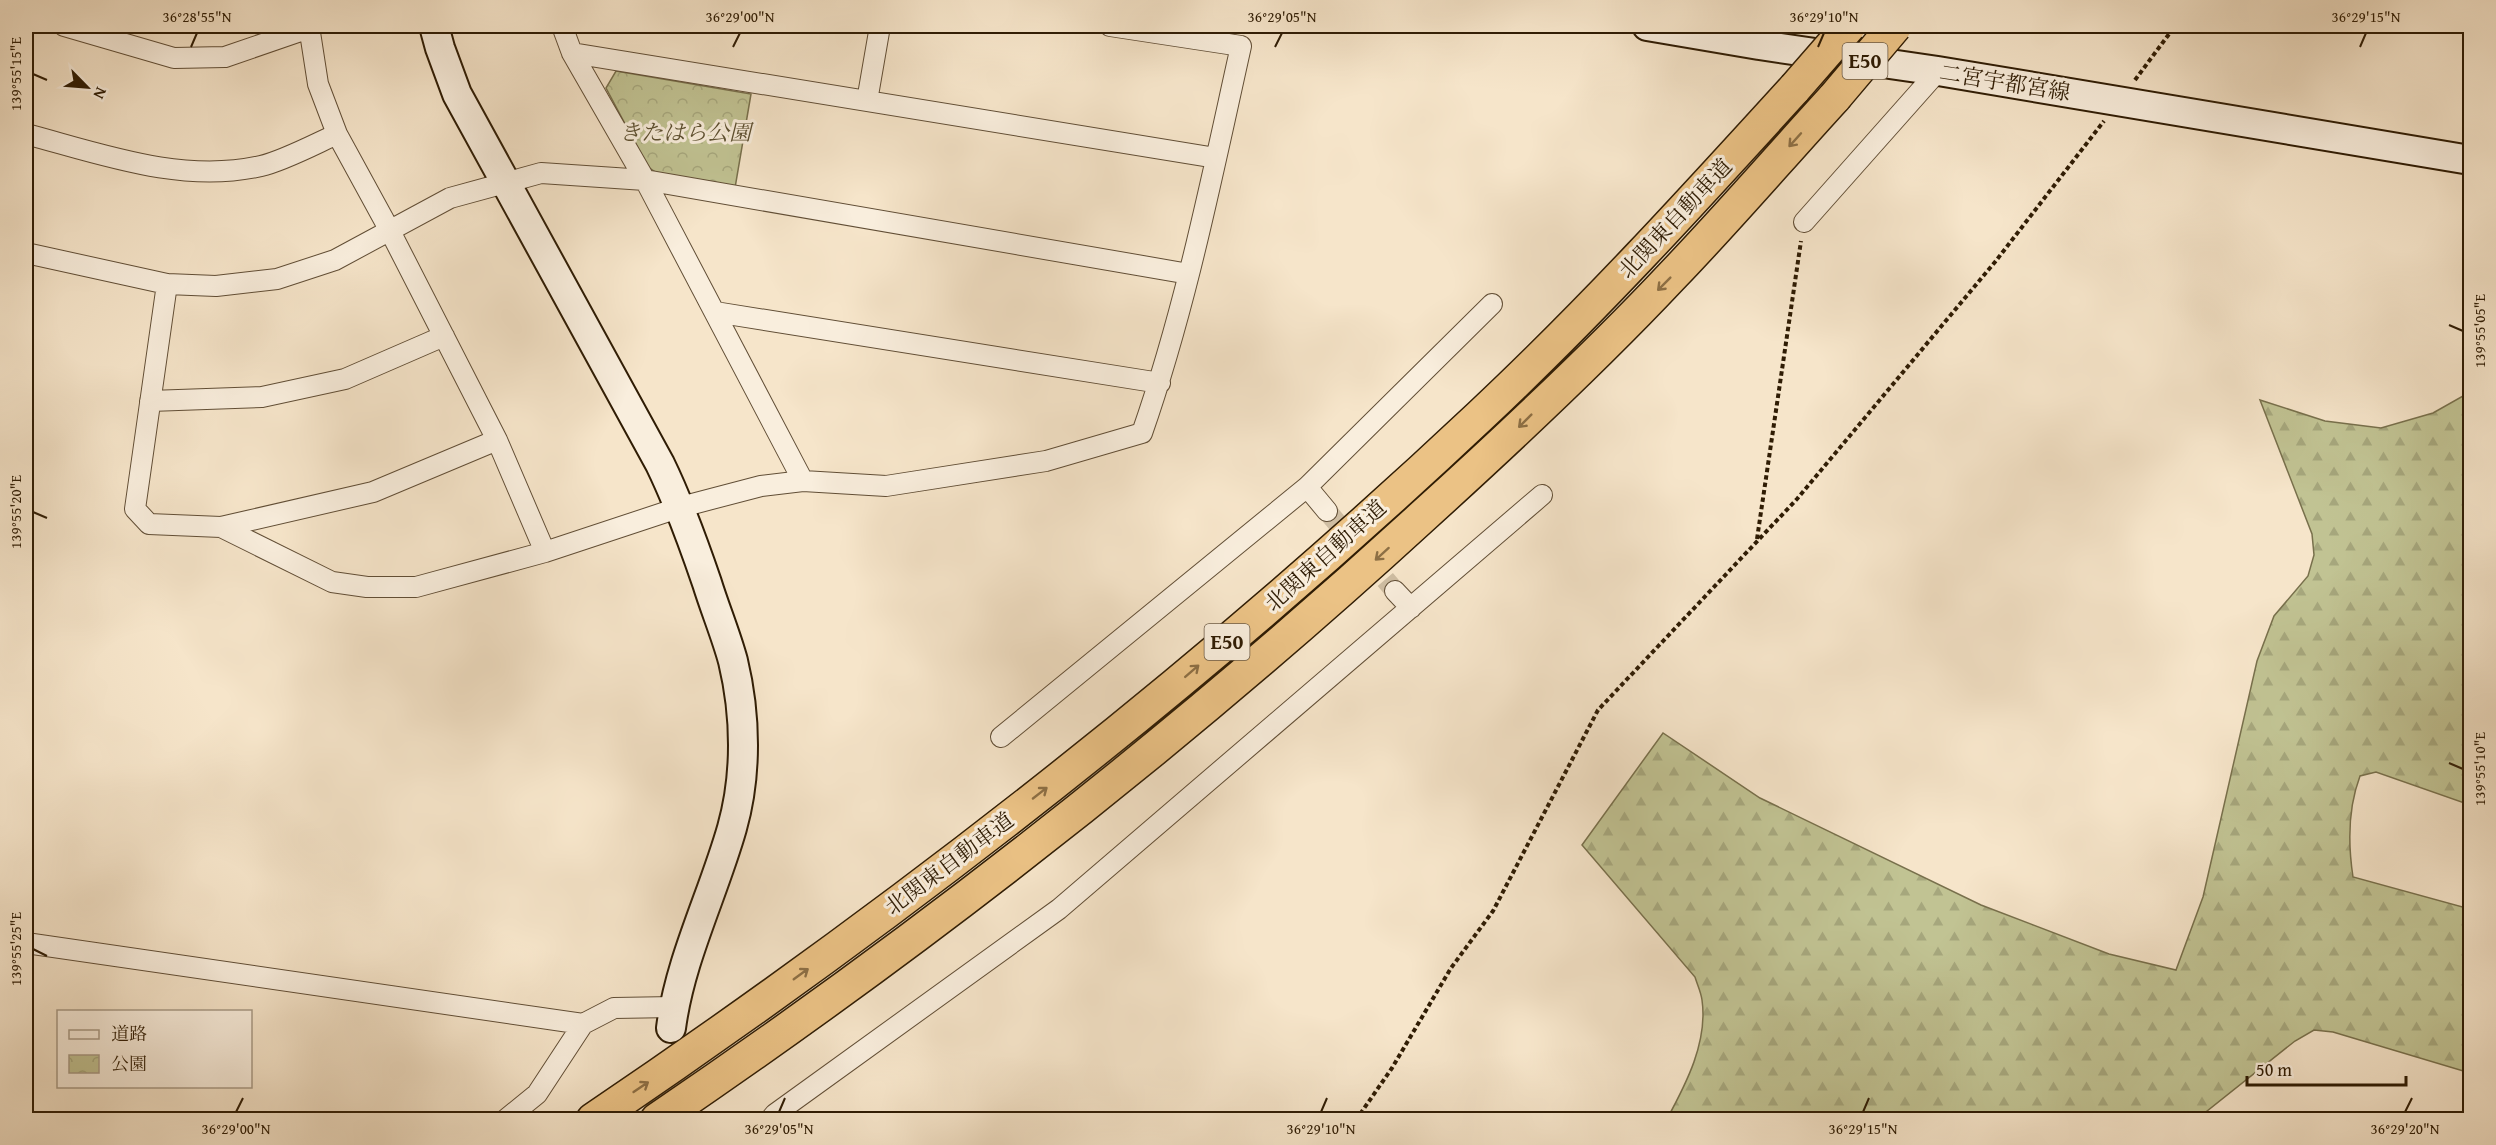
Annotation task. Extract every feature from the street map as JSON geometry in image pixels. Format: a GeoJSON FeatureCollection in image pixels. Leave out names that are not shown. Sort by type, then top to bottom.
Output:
{"type":"FeatureCollection","features":[{"type":"Feature","properties":{"kind":"highway","name":"北関東自動車道"},"geometry":{"type":"LineString","coordinates":[[593,1119],[692,1053],[860,931],[1172,688],[1297,582],[1482,414],[1639,258],[1849,26]]}},
{"type":"Feature","properties":{"kind":"highway","name":"北関東自動車道"},"geometry":{"type":"LineString","coordinates":[[657,1119],[877,964],[1067,819],[1196,716],[1355,579],[1506,441],[1671,278],[1835,97],[1895,26]]}},
{"type":"Feature","properties":{"kind":"street"},"geometry":{"type":"LineString","coordinates":[[64,26],[174,58],[225,57],[309,27],[318,84],[337,134],[390,231],[497,440],[545,552]]}},
{"type":"Feature","properties":{"kind":"street"},"geometry":{"type":"LineString","coordinates":[[434,26],[457,94],[660,464],[681,507],[733,660],[744,736],[733,825],[717,880],[686,962],[673,1018],[614,1008],[583,1024],[537,1094],[505,1119]]}},
{"type":"Feature","properties":{"kind":"street"},"geometry":{"type":"LineString","coordinates":[[562,26],[572,53],[645,180],[803,481]]}},
{"type":"Feature","properties":{"kind":"street"},"geometry":{"type":"LineString","coordinates":[[867,101],[880,26]]}},
{"type":"Feature","properties":{"kind":"street"},"geometry":{"type":"LineString","coordinates":[[221,527],[332,582],[367,587],[416,587],[545,552],[681,507],[761,486],[803,481],[886,486],[1046,461],[1142,433],[1160,383],[1189,274],[1241,46],[1110,26]]}},
{"type":"Feature","properties":{"kind":"street","name":"二宮宇都宮線"},"geometry":{"type":"LineString","coordinates":[[1647,26],[1762,35],[1938,71],[2470,160]]}},
{"type":"Feature","properties":{"kind":"street"},"geometry":{"type":"LineString","coordinates":[[572,53],[1215,158]]}},
{"type":"Feature","properties":{"kind":"street"},"geometry":{"type":"LineString","coordinates":[[1804,222],[1938,71]]}},
{"type":"Feature","properties":{"kind":"street"},"geometry":{"type":"LineString","coordinates":[[26,134],[130,163],[202,172],[262,166],[337,134]]}},
{"type":"Feature","properties":{"kind":"street"},"geometry":{"type":"LineString","coordinates":[[26,253],[167,285],[216,286],[278,279],[335,260],[450,198],[541,173],[645,180],[1189,274]]}},
{"type":"Feature","properties":{"kind":"street"},"geometry":{"type":"LineString","coordinates":[[167,285],[135,509],[149,524],[221,527],[373,492],[497,440]]}},
{"type":"Feature","properties":{"kind":"street"},"geometry":{"type":"LineString","coordinates":[[1001,737],[1308,487],[1492,304]]}},
{"type":"Feature","properties":{"kind":"street"},"geometry":{"type":"LineString","coordinates":[[715,312],[1160,383]]}},
{"type":"Feature","properties":{"kind":"street"},"geometry":{"type":"LineString","coordinates":[[150,401],[262,397],[345,379],[444,336]]}},
{"type":"Feature","properties":{"kind":"street"},"geometry":{"type":"LineString","coordinates":[[1308,487],[1327,511]]}},
{"type":"Feature","properties":{"kind":"street"},"geometry":{"type":"LineString","coordinates":[[770,1119],[1059,909],[1542,495]]}},
{"type":"Feature","properties":{"kind":"street"},"geometry":{"type":"LineString","coordinates":[[1395,591],[1411,609]]}},
{"type":"Feature","properties":{"kind":"street"},"geometry":{"type":"LineString","coordinates":[[26,943],[583,1024]]}},
{"type":"Feature","properties":{"kind":"path"},"geometry":{"type":"LineString","coordinates":[[1356,1119],[1392,1068],[1451,968],[1493,911],[1598,710],[1797,499],[1995,262],[2175,26]]}},
{"type":"Feature","properties":{"kind":"path"},"geometry":{"type":"LineString","coordinates":[[1757,540],[1804,222]]}},
{"type":"Feature","properties":{"kind":"green space","name":"きたはら公園"},"geometry":{"type":"Polygon","coordinates":[[[616,71],[751,94],[735,188],[663,177],[648,167],[606,88],[616,71]]]}},
{"type":"Feature","properties":{"kind":"green space"},"geometry":{"type":"Polygon","coordinates":[[[2470,392],[2470,805],[2376,772],[2360,776],[2351,813],[2350,852],[2353,877],[2470,909],[2470,1073],[2333,1032],[2314,1030],[2295,1041],[2197,1119],[1667,1119],[1688,1077],[1699,1047],[1703,1016],[1700,991],[1695,977],[1582,845],[1663,733],[1760,798],[1981,905],[2109,954],[2176,970],[2203,897],[2257,661],[2274,616],[2308,576],[2314,555],[2312,534],[2260,400],[2325,421],[2381,428],[2433,413],[2470,392]]]}},
{"type":"Feature","properties":{"kind":"tunnel"},"geometry":{"type":"LineString","coordinates":[[1327,511],[1395,591]]}}]}
